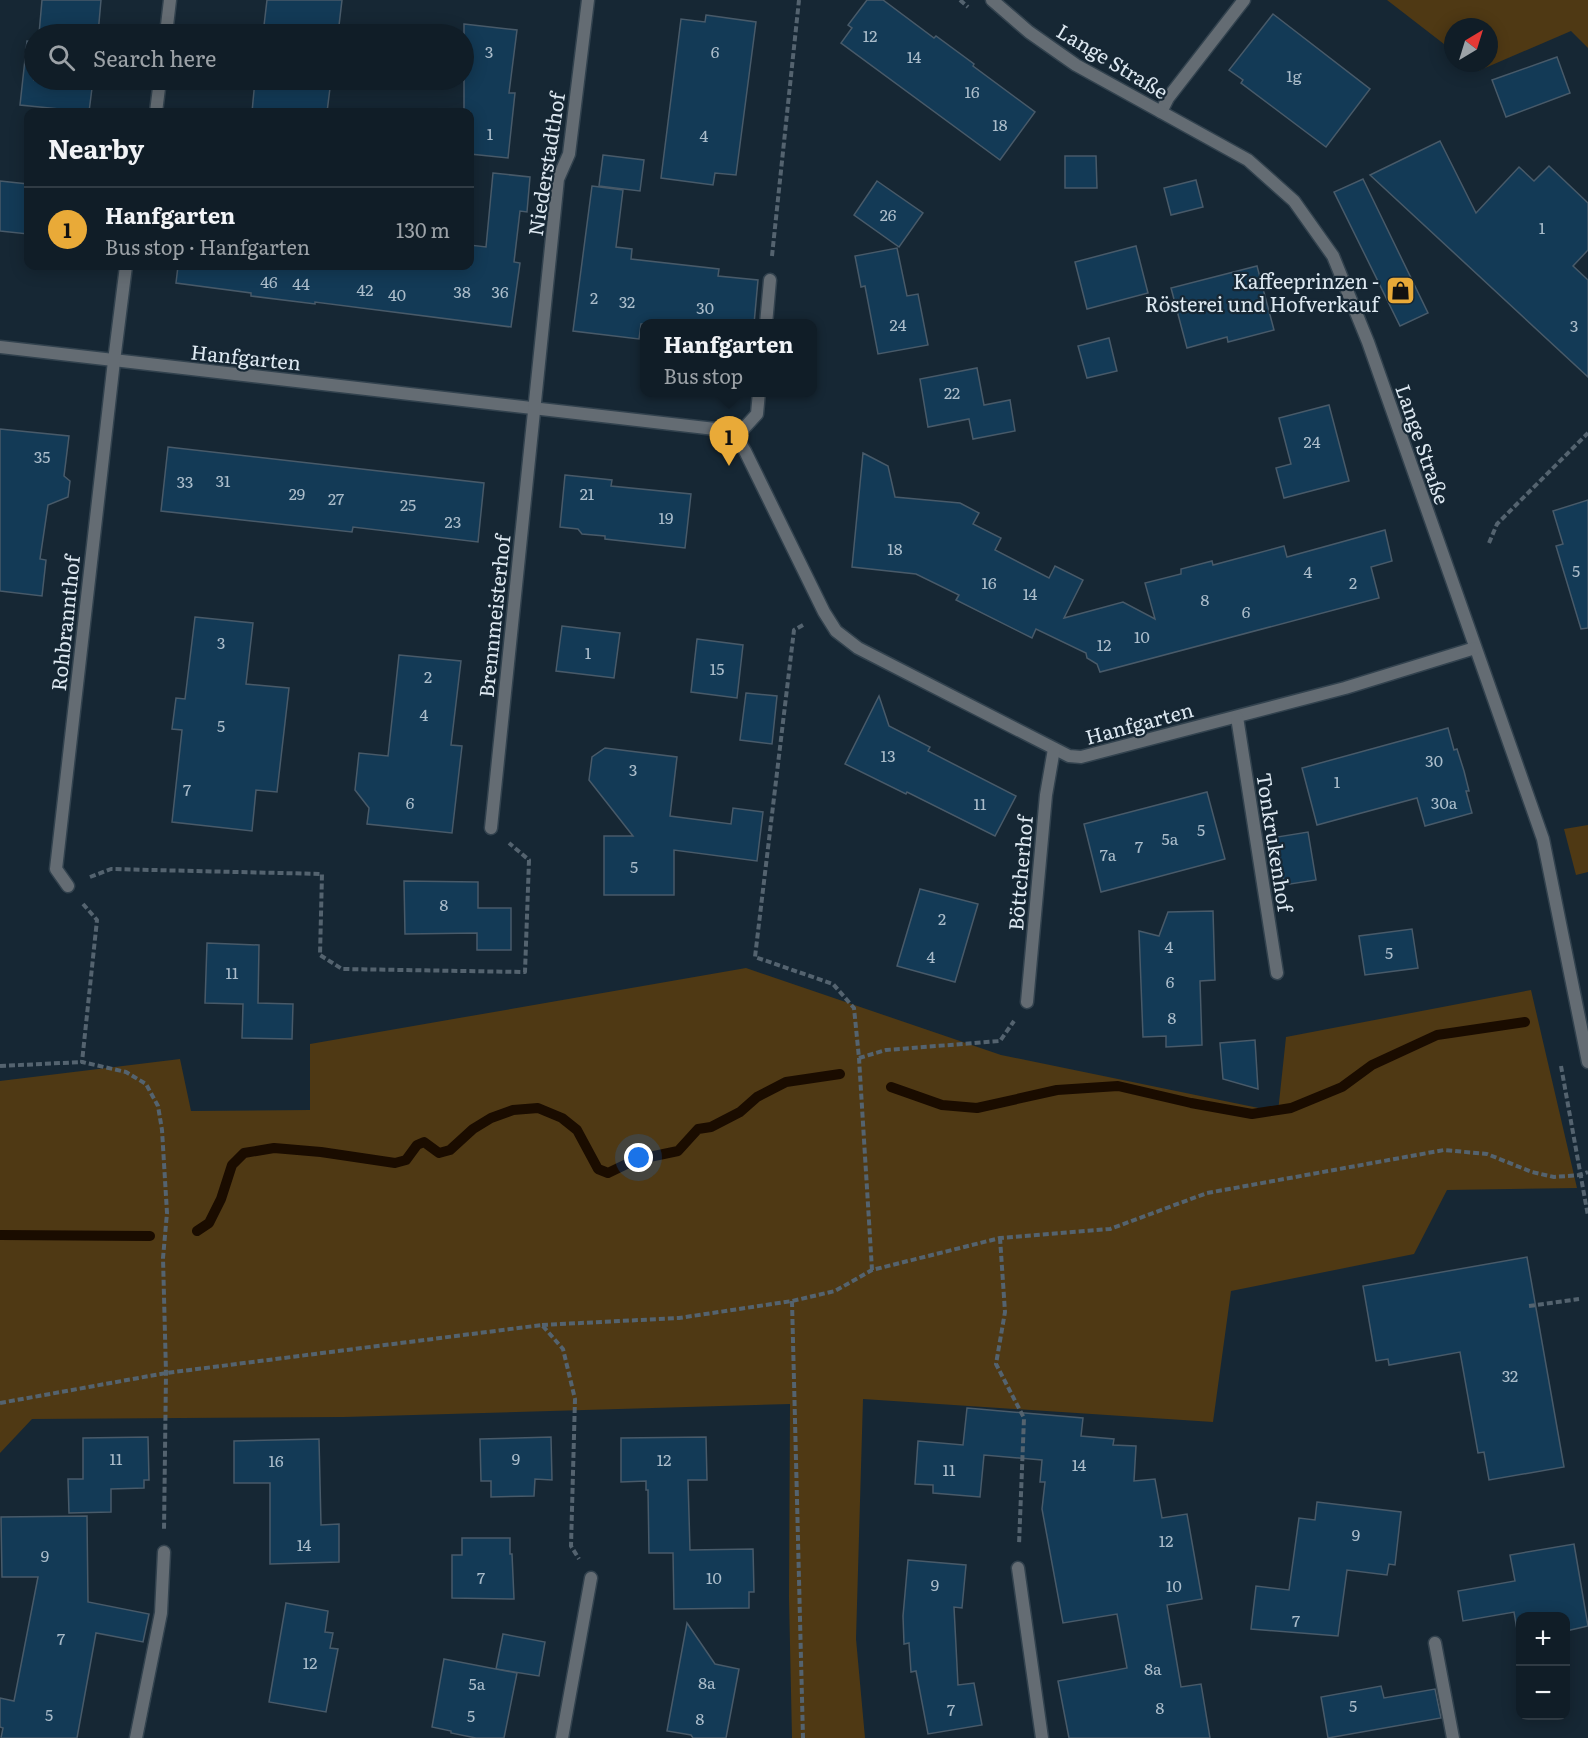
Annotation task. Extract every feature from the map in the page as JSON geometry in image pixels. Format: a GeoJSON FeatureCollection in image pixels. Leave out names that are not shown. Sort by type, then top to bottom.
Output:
{"type":"FeatureCollection","features":[{"type":"Feature","properties":{"kind":"street"},"geometry":{"type":"LineString","coordinates":[[167,24],[170,0]]}},
{"type":"Feature","properties":{"kind":"street","name":"Niederstadthof"},"geometry":{"type":"LineString","coordinates":[[534,407],[558,179],[569,154],[588,0]]}},
{"type":"Feature","properties":{"kind":"street","name":"Lange Straße"},"geometry":{"type":"LineString","coordinates":[[992,0],[1029,32],[1077,65],[1196,129],[1248,160],[1294,201],[1333,256],[1368,342],[1543,839],[1588,1062]]}},
{"type":"Feature","properties":{"kind":"street"},"geometry":{"type":"LineString","coordinates":[[1161,112],[1168,98],[1244,0]]}},
{"type":"Feature","properties":{"kind":"street"},"geometry":{"type":"LineString","coordinates":[[156,108],[159,90]]}},
{"type":"Feature","properties":{"kind":"street","name":"Rohbrannthof"},"geometry":{"type":"LineString","coordinates":[[68,886],[56,869],[125,270]]}},
{"type":"Feature","properties":{"kind":"street"},"geometry":{"type":"LineString","coordinates":[[766,319],[770,280]]}},
{"type":"Feature","properties":{"kind":"street","name":"Hanfgarten"},"geometry":{"type":"LineString","coordinates":[[0,347],[724,430],[736,437],[745,451],[824,612],[837,631],[858,648],[1069,756],[1081,758],[1237,717],[1345,688],[1475,648]]}},
{"type":"Feature","properties":{"kind":"street"},"geometry":{"type":"LineString","coordinates":[[736,437],[757,414],[759,397]]}},
{"type":"Feature","properties":{"kind":"street","name":"Brennmeisterhof"},"geometry":{"type":"LineString","coordinates":[[491,828],[534,407]]}},
{"type":"Feature","properties":{"kind":"street","name":"Tonkrukenhof"},"geometry":{"type":"LineString","coordinates":[[1237,717],[1277,973]]}},
{"type":"Feature","properties":{"kind":"street","name":"Böttcherhof"},"geometry":{"type":"LineString","coordinates":[[1027,1002],[1046,795],[1054,749]]}},
{"type":"Feature","properties":{"kind":"street"},"geometry":{"type":"LineString","coordinates":[[136,1738],[161,1612],[164,1552]]}},
{"type":"Feature","properties":{"kind":"street"},"geometry":{"type":"LineString","coordinates":[[1018,1568],[1042,1738]]}},
{"type":"Feature","properties":{"kind":"street"},"geometry":{"type":"LineString","coordinates":[[562,1738],[591,1578]]}},
{"type":"Feature","properties":{"kind":"street"},"geometry":{"type":"LineString","coordinates":[[1436,1643],[1453,1738]]}},
{"type":"Feature","properties":{"kind":"path"},"geometry":{"type":"LineString","coordinates":[[770,280],[799,0]]}},
{"type":"Feature","properties":{"kind":"path"},"geometry":{"type":"LineString","coordinates":[[960,0],[974,12]]}},
{"type":"Feature","properties":{"kind":"path"},"geometry":{"type":"LineString","coordinates":[[1489,543],[1497,524],[1588,433]]}},
{"type":"Feature","properties":{"kind":"path"},"geometry":{"type":"LineString","coordinates":[[824,612],[794,630],[755,957],[833,984],[854,1008],[872,1270]]}},
{"type":"Feature","properties":{"kind":"path"},"geometry":{"type":"LineString","coordinates":[[82,1062],[96,920],[68,886],[111,869],[322,874],[320,955],[342,969],[525,972],[529,860],[491,828]]}},
{"type":"Feature","properties":{"kind":"path"},"geometry":{"type":"LineString","coordinates":[[859,1058],[886,1050],[1000,1041],[1027,1002]]}},
{"type":"Feature","properties":{"kind":"path"},"geometry":{"type":"LineString","coordinates":[[0,1066],[82,1062],[126,1072],[146,1084],[158,1106],[167,1213],[163,1257],[166,1373],[164,1552]]}},
{"type":"Feature","properties":{"kind":"path"},"geometry":{"type":"LineString","coordinates":[[1560,1062],[1588,1216]]}},
{"type":"Feature","properties":{"kind":"path"},"geometry":{"type":"LineString","coordinates":[[0,1403],[166,1373],[542,1325],[679,1318],[792,1301],[835,1291],[872,1270],[1000,1238],[1110,1229],[1207,1192],[1444,1150],[1486,1154],[1532,1172],[1554,1177],[1580,1175],[1588,1172]]}},
{"type":"Feature","properties":{"kind":"path"},"geometry":{"type":"LineString","coordinates":[[1000,1238],[1005,1312],[996,1364],[1024,1419],[1018,1568]]}},
{"type":"Feature","properties":{"kind":"path"},"geometry":{"type":"LineString","coordinates":[[1529,1306],[1579,1299]]}},
{"type":"Feature","properties":{"kind":"path"},"geometry":{"type":"LineString","coordinates":[[792,1301],[803,1738]]}},
{"type":"Feature","properties":{"kind":"path"},"geometry":{"type":"LineString","coordinates":[[542,1325],[562,1349],[575,1399],[571,1546],[591,1578]]}},
{"type":"Feature","properties":{"kind":"shaded area"},"geometry":{"type":"Polygon","coordinates":[[[1387,0],[1588,0],[1588,48],[1571,31],[1498,62],[1498,18],[1444,18],[1444,44],[1387,0]]]}},
{"type":"Feature","properties":{"kind":"shaded area"},"geometry":{"type":"Polygon","coordinates":[[[1588,825],[1588,872],[1576,875],[1564,829],[1588,825]]]}},
{"type":"Feature","properties":{"kind":"shaded area"},"geometry":{"type":"Polygon","coordinates":[[[746,968],[1001,1055],[1278,1112],[1286,1037],[1531,990],[1577,1188],[1447,1190],[1414,1254],[1231,1291],[1213,1422],[863,1399],[856,1639],[865,1738],[792,1738],[789,1598],[790,1404],[344,1417],[32,1419],[0,1453],[0,1081],[180,1059],[191,1111],[310,1110],[310,1044],[746,968]]]}},
{"type":"Feature","properties":{"kind":"building"},"geometry":{"type":"Polygon","coordinates":[[[42,0],[101,0],[99,24],[40,24],[42,0]]]}},
{"type":"Feature","properties":{"kind":"building"},"geometry":{"type":"Polygon","coordinates":[[[267,0],[342,0],[339,24],[264,24],[267,0]]]}},
{"type":"Feature","properties":{"kind":"building"},"geometry":{"type":"Polygon","coordinates":[[[867,0],[883,0],[974,64],[973,66],[1035,112],[1000,160],[841,43],[852,28],[848,25],[867,0]]]}},
{"type":"Feature","properties":{"kind":"building"},"geometry":{"type":"Polygon","coordinates":[[[1273,14],[1370,89],[1326,147],[1241,83],[1243,80],[1229,70],[1273,14]]]}},
{"type":"Feature","properties":{"kind":"building"},"geometry":{"type":"Polygon","coordinates":[[[706,15],[756,22],[736,175],[715,173],[713,185],[661,178],[681,19],[705,22],[706,15]]]}},
{"type":"Feature","properties":{"kind":"building"},"geometry":{"type":"Polygon","coordinates":[[[474,25],[517,30],[509,93],[515,93],[508,158],[474,154],[474,108],[464,108],[464,90],[474,90],[474,25]]]}},
{"type":"Feature","properties":{"kind":"building"},"geometry":{"type":"Polygon","coordinates":[[[1557,57],[1570,93],[1506,117],[1492,80],[1557,57]]]}},
{"type":"Feature","properties":{"kind":"building"},"geometry":{"type":"Polygon","coordinates":[[[24,68],[24,90],[92,90],[90,108],[20,105],[24,68]]]}},
{"type":"Feature","properties":{"kind":"building"},"geometry":{"type":"Polygon","coordinates":[[[254,90],[330,90],[328,108],[252,108],[254,90]]]}},
{"type":"Feature","properties":{"kind":"building"},"geometry":{"type":"Polygon","coordinates":[[[1440,141],[1476,213],[1519,167],[1534,181],[1549,166],[1588,203],[1588,250],[1573,266],[1588,280],[1588,377],[1370,175],[1440,141]]]}},
{"type":"Feature","properties":{"kind":"building"},"geometry":{"type":"Polygon","coordinates":[[[603,155],[644,160],[640,191],[599,186],[603,155]]]}},
{"type":"Feature","properties":{"kind":"building"},"geometry":{"type":"Polygon","coordinates":[[[1065,156],[1096,156],[1097,188],[1065,188],[1065,156]]]}},
{"type":"Feature","properties":{"kind":"building"},"geometry":{"type":"Polygon","coordinates":[[[493,173],[530,177],[527,212],[520,211],[514,262],[520,263],[511,327],[251,296],[251,293],[176,283],[178,270],[474,270],[474,246],[486,247],[493,173]]]}},
{"type":"Feature","properties":{"kind":"building"},"geometry":{"type":"Polygon","coordinates":[[[1363,179],[1428,313],[1400,326],[1334,192],[1363,179]]]}},
{"type":"Feature","properties":{"kind":"building"},"geometry":{"type":"Polygon","coordinates":[[[1196,180],[1203,207],[1171,215],[1164,188],[1196,180]]]}},
{"type":"Feature","properties":{"kind":"building"},"geometry":{"type":"Polygon","coordinates":[[[0,181],[24,184],[24,234],[0,231],[0,181]]]}},
{"type":"Feature","properties":{"kind":"building"},"geometry":{"type":"Polygon","coordinates":[[[877,181],[923,213],[899,247],[854,215],[877,181]]]}},
{"type":"Feature","properties":{"kind":"building"},"geometry":{"type":"Polygon","coordinates":[[[592,186],[623,190],[616,247],[632,249],[631,259],[719,269],[718,276],[758,280],[754,319],[640,319],[639,339],[573,331],[592,186]]]}},
{"type":"Feature","properties":{"kind":"building"},"geometry":{"type":"Polygon","coordinates":[[[1136,246],[1148,293],[1087,309],[1075,262],[1136,246]]]}},
{"type":"Feature","properties":{"kind":"building"},"geometry":{"type":"Polygon","coordinates":[[[897,248],[907,296],[918,294],[928,345],[878,354],[865,286],[861,287],[855,256],[897,248]]]}},
{"type":"Feature","properties":{"kind":"building"},"geometry":{"type":"Polygon","coordinates":[[[1257,266],[1274,330],[1228,342],[1227,337],[1187,348],[1171,288],[1257,266]]]}},
{"type":"Feature","properties":{"kind":"building"},"geometry":{"type":"Polygon","coordinates":[[[1109,338],[1117,371],[1087,378],[1078,346],[1109,338]]]}},
{"type":"Feature","properties":{"kind":"building"},"geometry":{"type":"Polygon","coordinates":[[[977,368],[984,405],[1010,400],[1015,431],[973,439],[969,419],[928,427],[920,379],[977,368]]]}},
{"type":"Feature","properties":{"kind":"building"},"geometry":{"type":"Polygon","coordinates":[[[1329,405],[1349,481],[1284,498],[1276,468],[1291,464],[1279,418],[1329,405]]]}},
{"type":"Feature","properties":{"kind":"building"},"geometry":{"type":"Polygon","coordinates":[[[0,429],[69,436],[64,476],[70,481],[68,497],[48,505],[40,559],[46,560],[42,596],[0,591],[0,429]]]}},
{"type":"Feature","properties":{"kind":"building"},"geometry":{"type":"Polygon","coordinates":[[[168,447],[484,483],[478,542],[353,527],[352,532],[161,511],[168,447]]]}},
{"type":"Feature","properties":{"kind":"building"},"geometry":{"type":"Polygon","coordinates":[[[863,453],[888,466],[895,497],[960,503],[979,513],[973,524],[1001,538],[995,550],[1049,578],[1055,566],[1083,580],[1064,618],[1123,602],[1155,619],[1145,583],[1181,574],[1181,569],[1212,561],[1213,565],[1284,546],[1287,557],[1385,530],[1392,561],[1371,567],[1379,598],[1100,672],[1097,664],[1087,658],[1086,653],[1036,629],[1032,638],[956,600],[959,595],[916,574],[852,567],[863,453]]]}},
{"type":"Feature","properties":{"kind":"building"},"geometry":{"type":"Polygon","coordinates":[[[565,475],[612,480],[611,486],[691,494],[685,548],[605,539],[605,536],[582,534],[578,529],[560,527],[565,475]]]}},
{"type":"Feature","properties":{"kind":"building"},"geometry":{"type":"Polygon","coordinates":[[[1588,500],[1588,628],[1581,629],[1556,546],[1563,544],[1553,511],[1588,500]]]}},
{"type":"Feature","properties":{"kind":"building"},"geometry":{"type":"Polygon","coordinates":[[[195,617],[253,623],[246,684],[289,688],[277,792],[256,790],[252,831],[172,822],[182,730],[172,729],[176,698],[185,699],[195,617]]]}},
{"type":"Feature","properties":{"kind":"building"},"geometry":{"type":"Polygon","coordinates":[[[562,626],[620,633],[614,678],[556,671],[562,626]]]}},
{"type":"Feature","properties":{"kind":"building"},"geometry":{"type":"Polygon","coordinates":[[[697,639],[743,645],[737,698],[691,692],[697,639]]]}},
{"type":"Feature","properties":{"kind":"building"},"geometry":{"type":"Polygon","coordinates":[[[399,655],[461,661],[451,745],[462,746],[452,833],[367,824],[369,808],[355,790],[359,753],[388,756],[399,655]]]}},
{"type":"Feature","properties":{"kind":"building"},"geometry":{"type":"Polygon","coordinates":[[[746,693],[777,696],[772,744],[740,740],[746,693]]]}},
{"type":"Feature","properties":{"kind":"building"},"geometry":{"type":"Polygon","coordinates":[[[879,696],[889,726],[930,747],[928,751],[1016,796],[995,836],[845,764],[879,696]]]}},
{"type":"Feature","properties":{"kind":"building"},"geometry":{"type":"Polygon","coordinates":[[[1448,728],[1454,750],[1457,749],[1464,771],[1472,813],[1425,826],[1417,798],[1317,825],[1302,768],[1448,728]]]}},
{"type":"Feature","properties":{"kind":"building"},"geometry":{"type":"Polygon","coordinates":[[[605,748],[677,757],[670,816],[731,824],[733,808],[763,812],[757,861],[674,850],[674,895],[604,895],[604,836],[633,836],[589,780],[592,757],[605,748]]]}},
{"type":"Feature","properties":{"kind":"building"},"geometry":{"type":"Polygon","coordinates":[[[1207,792],[1225,859],[1101,892],[1084,824],[1207,792]]]}},
{"type":"Feature","properties":{"kind":"building"},"geometry":{"type":"Polygon","coordinates":[[[1308,832],[1316,880],[1284,885],[1277,837],[1308,832]]]}},
{"type":"Feature","properties":{"kind":"building"},"geometry":{"type":"Polygon","coordinates":[[[404,881],[478,882],[478,908],[511,908],[511,950],[477,950],[477,933],[405,934],[404,881]]]}},
{"type":"Feature","properties":{"kind":"building"},"geometry":{"type":"Polygon","coordinates":[[[920,889],[978,904],[955,982],[897,966],[920,889]]]}},
{"type":"Feature","properties":{"kind":"building"},"geometry":{"type":"Polygon","coordinates":[[[1213,911],[1215,980],[1200,981],[1202,1045],[1166,1047],[1166,1036],[1143,1037],[1139,931],[1159,936],[1168,912],[1213,911]]]}},
{"type":"Feature","properties":{"kind":"building"},"geometry":{"type":"Polygon","coordinates":[[[1412,929],[1418,968],[1365,975],[1359,936],[1412,929]]]}},
{"type":"Feature","properties":{"kind":"building"},"geometry":{"type":"Polygon","coordinates":[[[207,943],[259,945],[258,1003],[293,1004],[292,1039],[242,1038],[243,1004],[205,1003],[207,943]]]}},
{"type":"Feature","properties":{"kind":"building"},"geometry":{"type":"Polygon","coordinates":[[[1255,1040],[1258,1089],[1223,1079],[1220,1043],[1255,1040]]]}},
{"type":"Feature","properties":{"kind":"building"},"geometry":{"type":"Polygon","coordinates":[[[1527,1257],[1564,1467],[1489,1480],[1484,1452],[1478,1453],[1460,1352],[1389,1365],[1388,1359],[1376,1361],[1363,1286],[1527,1257]]]}},
{"type":"Feature","properties":{"kind":"building"},"geometry":{"type":"Polygon","coordinates":[[[967,1408],[1083,1418],[1081,1436],[1114,1439],[1113,1445],[1136,1446],[1134,1481],[1155,1479],[1162,1518],[1187,1514],[1202,1599],[1167,1605],[1181,1687],[1201,1684],[1210,1738],[1069,1738],[1058,1681],[1127,1668],[1117,1614],[1063,1623],[1042,1509],[1045,1482],[1040,1482],[1042,1460],[984,1455],[980,1497],[933,1493],[933,1485],[915,1484],[918,1441],[963,1445],[967,1408]]]}},
{"type":"Feature","properties":{"kind":"building"},"geometry":{"type":"Polygon","coordinates":[[[148,1437],[149,1480],[144,1480],[144,1488],[111,1489],[111,1512],[69,1513],[68,1479],[83,1479],[83,1438],[148,1437]]]}},
{"type":"Feature","properties":{"kind":"building"},"geometry":{"type":"Polygon","coordinates":[[[551,1437],[552,1480],[535,1479],[534,1496],[491,1497],[491,1481],[481,1481],[480,1439],[551,1437]]]}},
{"type":"Feature","properties":{"kind":"building"},"geometry":{"type":"Polygon","coordinates":[[[706,1437],[707,1480],[688,1480],[690,1550],[753,1549],[754,1592],[749,1592],[749,1608],[674,1609],[673,1553],[649,1553],[646,1481],[621,1482],[621,1438],[706,1437]]]}},
{"type":"Feature","properties":{"kind":"building"},"geometry":{"type":"Polygon","coordinates":[[[319,1439],[321,1525],[339,1524],[339,1562],[270,1564],[270,1483],[234,1483],[234,1441],[319,1439]]]}},
{"type":"Feature","properties":{"kind":"building"},"geometry":{"type":"Polygon","coordinates":[[[1317,1502],[1401,1512],[1395,1565],[1389,1564],[1387,1575],[1347,1570],[1338,1636],[1251,1629],[1256,1586],[1289,1590],[1299,1518],[1315,1520],[1317,1502]]]}},
{"type":"Feature","properties":{"kind":"building"},"geometry":{"type":"Polygon","coordinates":[[[87,1516],[88,1602],[149,1614],[143,1642],[96,1633],[77,1738],[1,1738],[3,1728],[0,1727],[0,1698],[14,1701],[38,1577],[2,1577],[1,1517],[87,1516]]]}},
{"type":"Feature","properties":{"kind":"building"},"geometry":{"type":"Polygon","coordinates":[[[462,1538],[510,1538],[514,1599],[452,1598],[452,1555],[462,1555],[462,1538]]]}},
{"type":"Feature","properties":{"kind":"building"},"geometry":{"type":"Polygon","coordinates":[[[1574,1544],[1588,1626],[1570,1630],[1570,1612],[1516,1612],[1516,1624],[1514,1612],[1463,1621],[1458,1591],[1515,1581],[1510,1555],[1574,1544]]]}},
{"type":"Feature","properties":{"kind":"building"},"geometry":{"type":"Polygon","coordinates":[[[908,1560],[966,1565],[962,1608],[954,1607],[958,1685],[974,1683],[982,1725],[928,1734],[916,1671],[911,1672],[909,1643],[904,1644],[903,1616],[908,1560]]]}},
{"type":"Feature","properties":{"kind":"building"},"geometry":{"type":"Polygon","coordinates":[[[286,1603],[328,1611],[325,1632],[333,1633],[330,1648],[338,1649],[326,1712],[269,1702],[286,1603]]]}},
{"type":"Feature","properties":{"kind":"building"},"geometry":{"type":"Polygon","coordinates":[[[687,1623],[715,1664],[739,1669],[726,1738],[693,1738],[691,1735],[667,1731],[687,1623]]]}},
{"type":"Feature","properties":{"kind":"building"},"geometry":{"type":"Polygon","coordinates":[[[503,1634],[545,1642],[539,1676],[496,1669],[503,1634]]]}},
{"type":"Feature","properties":{"kind":"building"},"geometry":{"type":"Polygon","coordinates":[[[444,1659],[517,1673],[504,1738],[476,1738],[432,1727],[444,1659]]]}},
{"type":"Feature","properties":{"kind":"building"},"geometry":{"type":"Polygon","coordinates":[[[1381,1686],[1384,1698],[1435,1689],[1441,1718],[1328,1738],[1321,1697],[1381,1686]]]}},
{"type":"Feature","properties":{"kind":"waterway"},"geometry":{"type":"LineString","coordinates":[[891,1087],[942,1105],[977,1108],[1057,1090],[1118,1086],[1252,1114],[1291,1108],[1342,1087],[1372,1065],[1437,1035],[1525,1022]]}},
{"type":"Feature","properties":{"kind":"waterway"},"geometry":{"type":"LineString","coordinates":[[197,1231],[209,1223],[221,1199],[232,1165],[244,1153],[274,1148],[321,1152],[395,1163],[406,1160],[417,1145],[424,1142],[439,1153],[450,1150],[473,1129],[491,1118],[513,1110],[538,1108],[562,1118],[577,1130],[598,1169],[608,1173],[635,1160],[678,1151],[698,1129],[711,1127],[740,1112],[757,1097],[786,1082],[840,1074]]}},
{"type":"Feature","properties":{"kind":"waterway"},"geometry":{"type":"LineString","coordinates":[[0,1235],[150,1236]]}},
{"type":"Feature","properties":{"kind":"place","name":"Kaffeeprinzen - Rösterei und Hofverkauf"},"geometry":{"type":"Point","coordinates":[1400,291]}},
{"type":"Feature","properties":{"kind":"place","name":"Hanfgarten"},"geometry":{"type":"Point","coordinates":[729,466]}}]}
